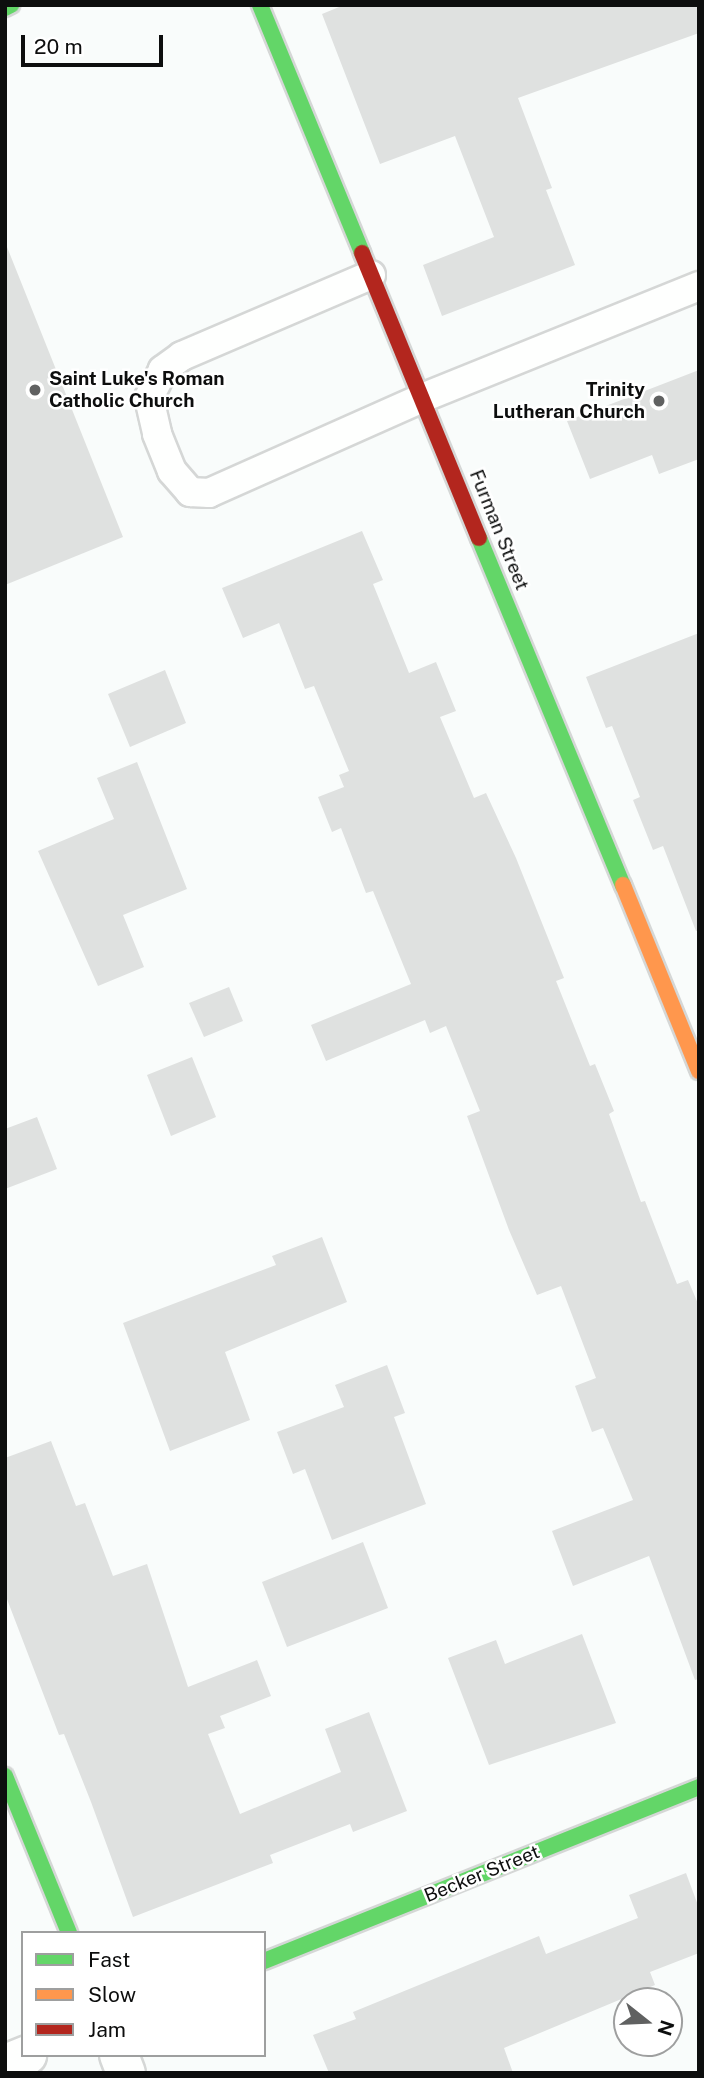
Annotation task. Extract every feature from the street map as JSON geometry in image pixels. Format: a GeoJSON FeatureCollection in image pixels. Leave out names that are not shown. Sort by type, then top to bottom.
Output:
{"type":"FeatureCollection","features":[{"type":"Feature","properties":{"kind":"street"},"geometry":{"type":"LineString","coordinates":[[5,8],[11,5]]}},
{"type":"Feature","properties":{"kind":"street","name":"Furman Street"},"geometry":{"type":"LineString","coordinates":[[261,5],[699,1071]]}},
{"type":"Feature","properties":{"kind":"street"},"geometry":{"type":"LineString","coordinates":[[5,1776],[68,1931]]}},
{"type":"Feature","properties":{"kind":"street","name":"Becker Street"},"geometry":{"type":"LineString","coordinates":[[266,1960],[699,1787]]}},
{"type":"Feature","properties":{"kind":"street"},"geometry":{"type":"LineString","coordinates":[[5,2064],[22,2057]]}},
{"type":"Feature","properties":{"kind":"lane"},"geometry":{"type":"LineString","coordinates":[[371,275],[182,356],[163,370],[149,398],[162,447],[172,471],[190,492],[209,493],[422,397],[699,286]]}},
{"type":"Feature","properties":{"kind":"building"},"geometry":{"type":"Polygon","coordinates":[[[344,5],[699,5],[699,33],[518,98],[552,188],[546,190],[575,265],[442,316],[423,265],[494,237],[455,136],[380,164],[322,14],[344,5]]]}},
{"type":"Feature","properties":{"kind":"building","name":"Saint Luke's Roman Catholic Church"},"geometry":{"type":"Polygon","coordinates":[[[7,247],[123,537],[5,585],[5,248],[7,247]]]}},
{"type":"Feature","properties":{"kind":"building","name":"Trinity Lutheran Church"},"geometry":{"type":"Polygon","coordinates":[[[699,370],[699,459],[659,474],[652,455],[590,479],[567,421],[699,370]]]}},
{"type":"Feature","properties":{"kind":"building"},"geometry":{"type":"Polygon","coordinates":[[[362,531],[383,580],[373,584],[409,673],[436,662],[456,711],[440,717],[474,798],[486,793],[516,858],[564,978],[556,981],[590,1066],[595,1064],[614,1111],[609,1114],[641,1202],[645,1201],[677,1284],[688,1280],[699,1306],[699,1679],[695,1680],[649,1556],[573,1586],[552,1531],[633,1500],[603,1428],[592,1432],[575,1386],[596,1378],[561,1286],[537,1295],[509,1230],[467,1116],[480,1111],[446,1026],[430,1033],[425,1020],[326,1061],[311,1025],[411,984],[373,891],[366,893],[341,828],[332,832],[318,797],[344,787],[339,775],[349,771],[314,686],[305,689],[279,623],[243,638],[222,588],[362,531]]]}},
{"type":"Feature","properties":{"kind":"building"},"geometry":{"type":"Polygon","coordinates":[[[699,633],[699,930],[696,931],[663,846],[653,850],[633,800],[640,797],[612,726],[606,728],[586,677],[699,633]]]}},
{"type":"Feature","properties":{"kind":"building"},"geometry":{"type":"Polygon","coordinates":[[[165,670],[186,723],[130,747],[108,694],[165,670]]]}},
{"type":"Feature","properties":{"kind":"building"},"geometry":{"type":"Polygon","coordinates":[[[137,762],[187,889],[123,915],[144,967],[98,986],[38,851],[114,819],[97,778],[137,762]]]}},
{"type":"Feature","properties":{"kind":"building"},"geometry":{"type":"Polygon","coordinates":[[[229,987],[243,1021],[204,1037],[189,1003],[229,987]]]}},
{"type":"Feature","properties":{"kind":"building"},"geometry":{"type":"Polygon","coordinates":[[[192,1057],[216,1117],[171,1136],[147,1075],[192,1057]]]}},
{"type":"Feature","properties":{"kind":"building"},"geometry":{"type":"Polygon","coordinates":[[[37,1117],[57,1169],[5,1189],[5,1129],[37,1117]]]}},
{"type":"Feature","properties":{"kind":"building"},"geometry":{"type":"Polygon","coordinates":[[[322,1237],[347,1302],[225,1352],[250,1420],[170,1451],[123,1323],[276,1265],[272,1256],[322,1237]]]}},
{"type":"Feature","properties":{"kind":"building"},"geometry":{"type":"Polygon","coordinates":[[[387,1365],[405,1413],[394,1417],[426,1504],[332,1540],[305,1469],[293,1474],[277,1432],[344,1407],[335,1385],[387,1365]]]}},
{"type":"Feature","properties":{"kind":"building"},"geometry":{"type":"Polygon","coordinates":[[[51,1441],[76,1506],[85,1503],[113,1576],[147,1564],[188,1687],[257,1660],[271,1696],[220,1716],[225,1728],[208,1734],[240,1814],[341,1772],[325,1729],[369,1712],[407,1811],[353,1832],[350,1824],[270,1855],[273,1863],[133,1917],[91,1802],[64,1734],[59,1735],[5,1594],[5,1458],[51,1441]]]}},
{"type":"Feature","properties":{"kind":"building"},"geometry":{"type":"Polygon","coordinates":[[[363,1542],[388,1608],[287,1647],[262,1582],[363,1542]]]}},
{"type":"Feature","properties":{"kind":"building"},"geometry":{"type":"Polygon","coordinates":[[[582,1634],[616,1723],[489,1765],[448,1658],[496,1640],[505,1664],[582,1634]]]}},
{"type":"Feature","properties":{"kind":"building"},"geometry":{"type":"Polygon","coordinates":[[[686,1873],[699,1908],[699,1953],[650,1972],[655,1985],[613,1987],[613,2003],[504,2048],[513,2073],[329,2073],[313,2035],[356,2019],[353,2012],[539,1936],[546,1954],[638,1918],[629,1895],[686,1873]]]}},
{"type":"Feature","properties":{"kind":"traffic: fast"},"geometry":{"type":"LineString","coordinates":[[5,8],[11,5]]}},
{"type":"Feature","properties":{"kind":"traffic: fast"},"geometry":{"type":"LineString","coordinates":[[260,5],[362,253]]}},
{"type":"Feature","properties":{"kind":"traffic: fast"},"geometry":{"type":"LineString","coordinates":[[479,538],[623,885]]}},
{"type":"Feature","properties":{"kind":"traffic: fast"},"geometry":{"type":"LineString","coordinates":[[5,1776],[68,1931]]}},
{"type":"Feature","properties":{"kind":"traffic: fast"},"geometry":{"type":"LineString","coordinates":[[266,1960],[699,1787]]}},
{"type":"Feature","properties":{"kind":"traffic: slow"},"geometry":{"type":"LineString","coordinates":[[623,885],[699,1071]]}},
{"type":"Feature","properties":{"kind":"traffic: jam"},"geometry":{"type":"LineString","coordinates":[[362,253],[479,538]]}},
{"type":"Feature","properties":{"kind":"place","name":"Saint Luke's Roman Catholic Church"},"geometry":{"type":"Point","coordinates":[35,390]}},
{"type":"Feature","properties":{"kind":"place","name":"Trinity Lutheran Church"},"geometry":{"type":"Point","coordinates":[659,401]}}]}
